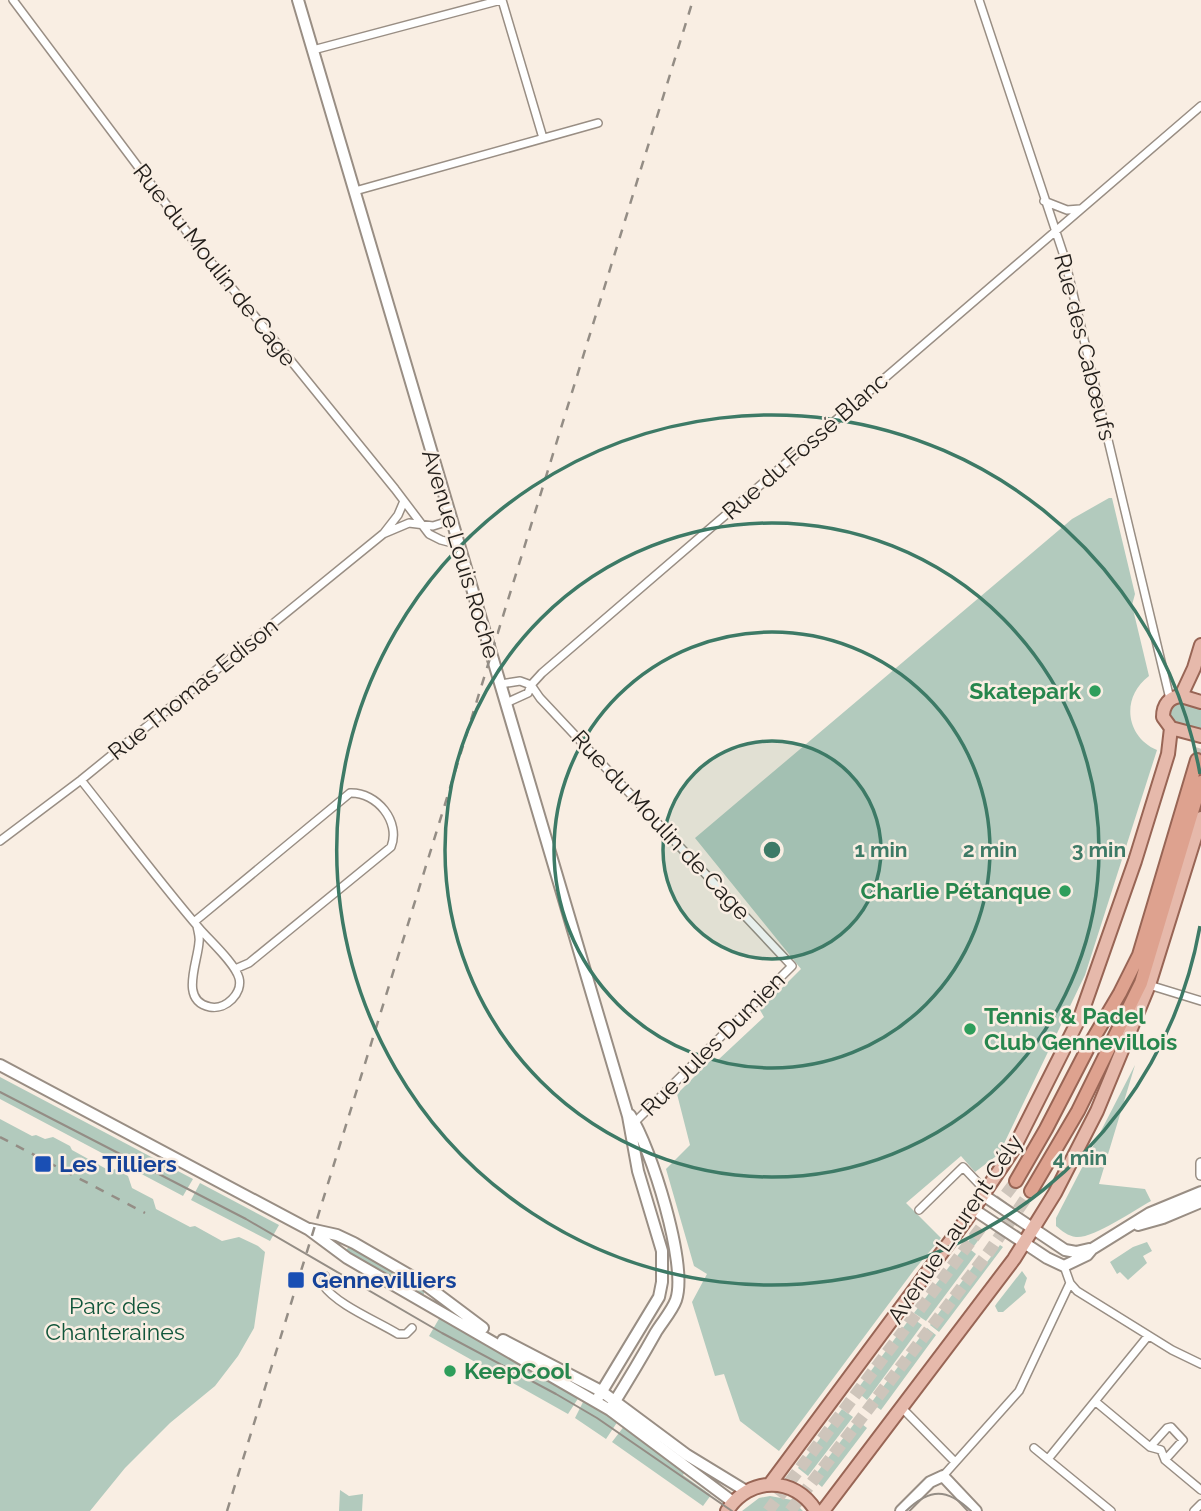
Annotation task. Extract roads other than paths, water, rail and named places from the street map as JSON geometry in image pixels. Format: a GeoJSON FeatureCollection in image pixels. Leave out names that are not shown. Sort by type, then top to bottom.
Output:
{"type":"FeatureCollection","features":[{"type":"Feature","properties":{"kind":"highway"},"geometry":{"type":"LineString","coordinates":[[1016,1181],[1139,955],[1197,760]]}},
{"type":"Feature","properties":{"kind":"highway"},"geometry":{"type":"LineString","coordinates":[[1031,1191],[1077,1111],[1141,983],[1201,782]]}},
{"type":"Feature","properties":{"kind":"main road","name":"Avenue Louis Roche"},"geometry":{"type":"LineString","coordinates":[[298,0],[625,1107],[638,1171],[662,1251],[659,1297],[599,1396]]}},
{"type":"Feature","properties":{"kind":"main road","name":"Avenue Laurent Cély"},"geometry":{"type":"LineString","coordinates":[[770,1484],[973,1209],[1013,1150],[1081,1015],[1139,849],[1168,754],[1171,728],[1163,717],[1164,707],[1175,698],[1194,668],[1201,645]]}},
{"type":"Feature","properties":{"kind":"main road"},"geometry":{"type":"LineString","coordinates":[[1175,698],[1201,702]]}},
{"type":"Feature","properties":{"kind":"main road"},"geometry":{"type":"LineString","coordinates":[[1171,728],[1201,736]]}},
{"type":"Feature","properties":{"kind":"main road"},"geometry":{"type":"LineString","coordinates":[[824,1511],[1025,1244],[1083,1140],[1149,985],[1201,819]]}},
{"type":"Feature","properties":{"kind":"main road"},"geometry":{"type":"LineString","coordinates":[[0,1065],[308,1228],[337,1250],[428,1304],[599,1396]]}},
{"type":"Feature","properties":{"kind":"main road","name":"Avenue Louis Roche"},"geometry":{"type":"LineString","coordinates":[[613,1405],[676,1300],[678,1275],[677,1255],[649,1153],[625,1107]]}},
{"type":"Feature","properties":{"kind":"main road"},"geometry":{"type":"LineString","coordinates":[[973,1209],[1054,1263],[1064,1266],[1087,1255],[1092,1249],[1150,1213],[1201,1192]]}},
{"type":"Feature","properties":{"kind":"main road"},"geometry":{"type":"LineString","coordinates":[[983,1195],[1065,1250],[1076,1252],[1092,1249]]}},
{"type":"Feature","properties":{"kind":"main road"},"geometry":{"type":"LineString","coordinates":[[1131,1225],[1163,1218],[1201,1202]]}},
{"type":"Feature","properties":{"kind":"main road"},"geometry":{"type":"LineString","coordinates":[[308,1228],[343,1238],[436,1292],[468,1319],[599,1396],[746,1491]]}},
{"type":"Feature","properties":{"kind":"main road"},"geometry":{"type":"LineString","coordinates":[[337,1250],[343,1238]]}},
{"type":"Feature","properties":{"kind":"main road"},"geometry":{"type":"LineString","coordinates":[[1064,1266],[1066,1259],[1076,1252]]}},
{"type":"Feature","properties":{"kind":"main road"},"geometry":{"type":"LineString","coordinates":[[428,1304],[436,1292]]}},
{"type":"Feature","properties":{"kind":"main road"},"geometry":{"type":"LineString","coordinates":[[613,1405],[730,1506],[746,1491],[770,1484],[790,1487],[800,1492],[816,1511]]}},
{"type":"Feature","properties":{"kind":"main road"},"geometry":{"type":"LineString","coordinates":[[901,1511],[930,1482],[943,1476],[972,1511]]}},
{"type":"Feature","properties":{"kind":"street","name":"Rue du Moulin de Cage"},"geometry":{"type":"LineString","coordinates":[[13,0],[192,240],[422,524],[434,537],[460,545]]}},
{"type":"Feature","properties":{"kind":"street"},"geometry":{"type":"LineString","coordinates":[[313,50],[501,0],[543,138]]}},
{"type":"Feature","properties":{"kind":"street","name":"Rue des Cabœufs"},"geometry":{"type":"LineString","coordinates":[[979,0],[1064,256],[1175,698]]}},
{"type":"Feature","properties":{"kind":"street","name":"Rue du Fossé Blanc"},"geometry":{"type":"LineString","coordinates":[[506,703],[528,693],[531,685],[542,673],[1201,106]]}},
{"type":"Feature","properties":{"kind":"street"},"geometry":{"type":"LineString","coordinates":[[355,191],[597,123]]}},
{"type":"Feature","properties":{"kind":"street"},"geometry":{"type":"LineString","coordinates":[[1044,201],[1067,210],[1081,209]]}},
{"type":"Feature","properties":{"kind":"street","name":"Rue Thomas Edison"},"geometry":{"type":"LineString","coordinates":[[0,841],[81,780],[383,534],[404,501]]}},
{"type":"Feature","properties":{"kind":"street"},"geometry":{"type":"LineString","coordinates":[[422,524],[433,526],[452,520]]}},
{"type":"Feature","properties":{"kind":"street","name":"Rue Thomas Edison"},"geometry":{"type":"LineString","coordinates":[[383,534],[405,524],[422,524]]}},
{"type":"Feature","properties":{"kind":"street"},"geometry":{"type":"LineString","coordinates":[[501,684],[520,681],[531,685]]}},
{"type":"Feature","properties":{"kind":"street","name":"Rue du Moulin de Cage"},"geometry":{"type":"LineString","coordinates":[[531,685],[540,698],[792,965]]}},
{"type":"Feature","properties":{"kind":"street"},"geometry":{"type":"LineString","coordinates":[[81,780],[235,970],[240,979],[238,991],[223,1007],[209,1007],[197,1000],[191,987],[200,940],[196,924]]}},
{"type":"Feature","properties":{"kind":"street"},"geometry":{"type":"LineString","coordinates":[[196,924],[350,793],[359,793],[374,800],[387,814],[394,828],[395,838],[391,847],[249,963],[235,970]]}},
{"type":"Feature","properties":{"kind":"street","name":"Rue Jules Dumien"},"geometry":{"type":"LineString","coordinates":[[635,1122],[792,965]]}},
{"type":"Feature","properties":{"kind":"street"},"geometry":{"type":"LineString","coordinates":[[1149,985],[1201,1001]]}},
{"type":"Feature","properties":{"kind":"street"},"geometry":{"type":"LineString","coordinates":[[1201,1163],[1201,1175]]}},
{"type":"Feature","properties":{"kind":"street"},"geometry":{"type":"LineString","coordinates":[[919,1210],[963,1167],[981,1185],[983,1195]]}},
{"type":"Feature","properties":{"kind":"street"},"geometry":{"type":"LineString","coordinates":[[1064,1266],[1070,1283],[1080,1294],[1148,1336],[1201,1364]]}},
{"type":"Feature","properties":{"kind":"street"},"geometry":{"type":"LineString","coordinates":[[325,1276],[323,1285],[329,1293],[398,1334],[406,1334],[412,1328]]}},
{"type":"Feature","properties":{"kind":"street"},"geometry":{"type":"LineString","coordinates":[[943,1476],[1019,1391],[1070,1283]]}},
{"type":"Feature","properties":{"kind":"street"},"geometry":{"type":"LineString","coordinates":[[1048,1460],[1148,1336]]}},
{"type":"Feature","properties":{"kind":"street"},"geometry":{"type":"LineString","coordinates":[[1096,1402],[1150,1447],[1161,1450],[1165,1460],[1201,1490]]}},
{"type":"Feature","properties":{"kind":"street"},"geometry":{"type":"LineString","coordinates":[[901,1407],[955,1462]]}},
{"type":"Feature","properties":{"kind":"street"},"geometry":{"type":"LineString","coordinates":[[1150,1447],[1171,1427],[1182,1440],[1165,1460]]}},
{"type":"Feature","properties":{"kind":"street"},"geometry":{"type":"LineString","coordinates":[[1034,1448],[1111,1511]]}},
{"type":"Feature","properties":{"kind":"street"},"geometry":{"type":"LineString","coordinates":[[1194,1511],[1201,1504]]}},
{"type":"Feature","properties":{"kind":"tunnel"},"geometry":{"type":"LineString","coordinates":[[1197,760],[1201,747]]}},
{"type":"Feature","properties":{"kind":"tunnel"},"geometry":{"type":"LineString","coordinates":[[768,1511],[1016,1181]]}},
{"type":"Feature","properties":{"kind":"tunnel"},"geometry":{"type":"LineString","coordinates":[[790,1511],[988,1253],[1031,1191]]}},
{"type":"Feature","properties":{"kind":"tram line"},"geometry":{"type":"LineString","coordinates":[[0,1092],[246,1219],[442,1333],[556,1394],[597,1418],[732,1511]]}},
{"type":"Feature","properties":{"kind":"tram line"},"geometry":{"type":"LineString","coordinates":[[906,1511],[923,1498],[939,1494],[954,1498],[971,1511]]}},
{"type":"Feature","properties":{"kind":"railway"},"geometry":{"type":"LineString","coordinates":[[227,1511],[693,0]]}},
{"type":"Feature","properties":{"kind":"railway"},"geometry":{"type":"LineString","coordinates":[[0,1137],[145,1213]]}},
{"type":"Feature","properties":{"kind":"place","name":"Skatepark"},"geometry":{"type":"Point","coordinates":[1095,691]}},
{"type":"Feature","properties":{"kind":"place","name":"Charlie Pétanque"},"geometry":{"type":"Point","coordinates":[1065,891]}},
{"type":"Feature","properties":{"kind":"place","name":"Tennis & Padel Club Gennevillois"},"geometry":{"type":"Point","coordinates":[970,1029]}},
{"type":"Feature","properties":{"kind":"place","name":"Les Tilliers"},"geometry":{"type":"Point","coordinates":[43,1164]}},
{"type":"Feature","properties":{"kind":"place","name":"Gennevilliers"},"geometry":{"type":"Point","coordinates":[296,1280]}},
{"type":"Feature","properties":{"kind":"place","name":"KeepCool"},"geometry":{"type":"Point","coordinates":[450,1371]}},
{"type":"Feature","properties":{"kind":"park label","name":"Parc des Chanteraines"},"geometry":{"type":"Point","coordinates":[115,1319]}}]}
